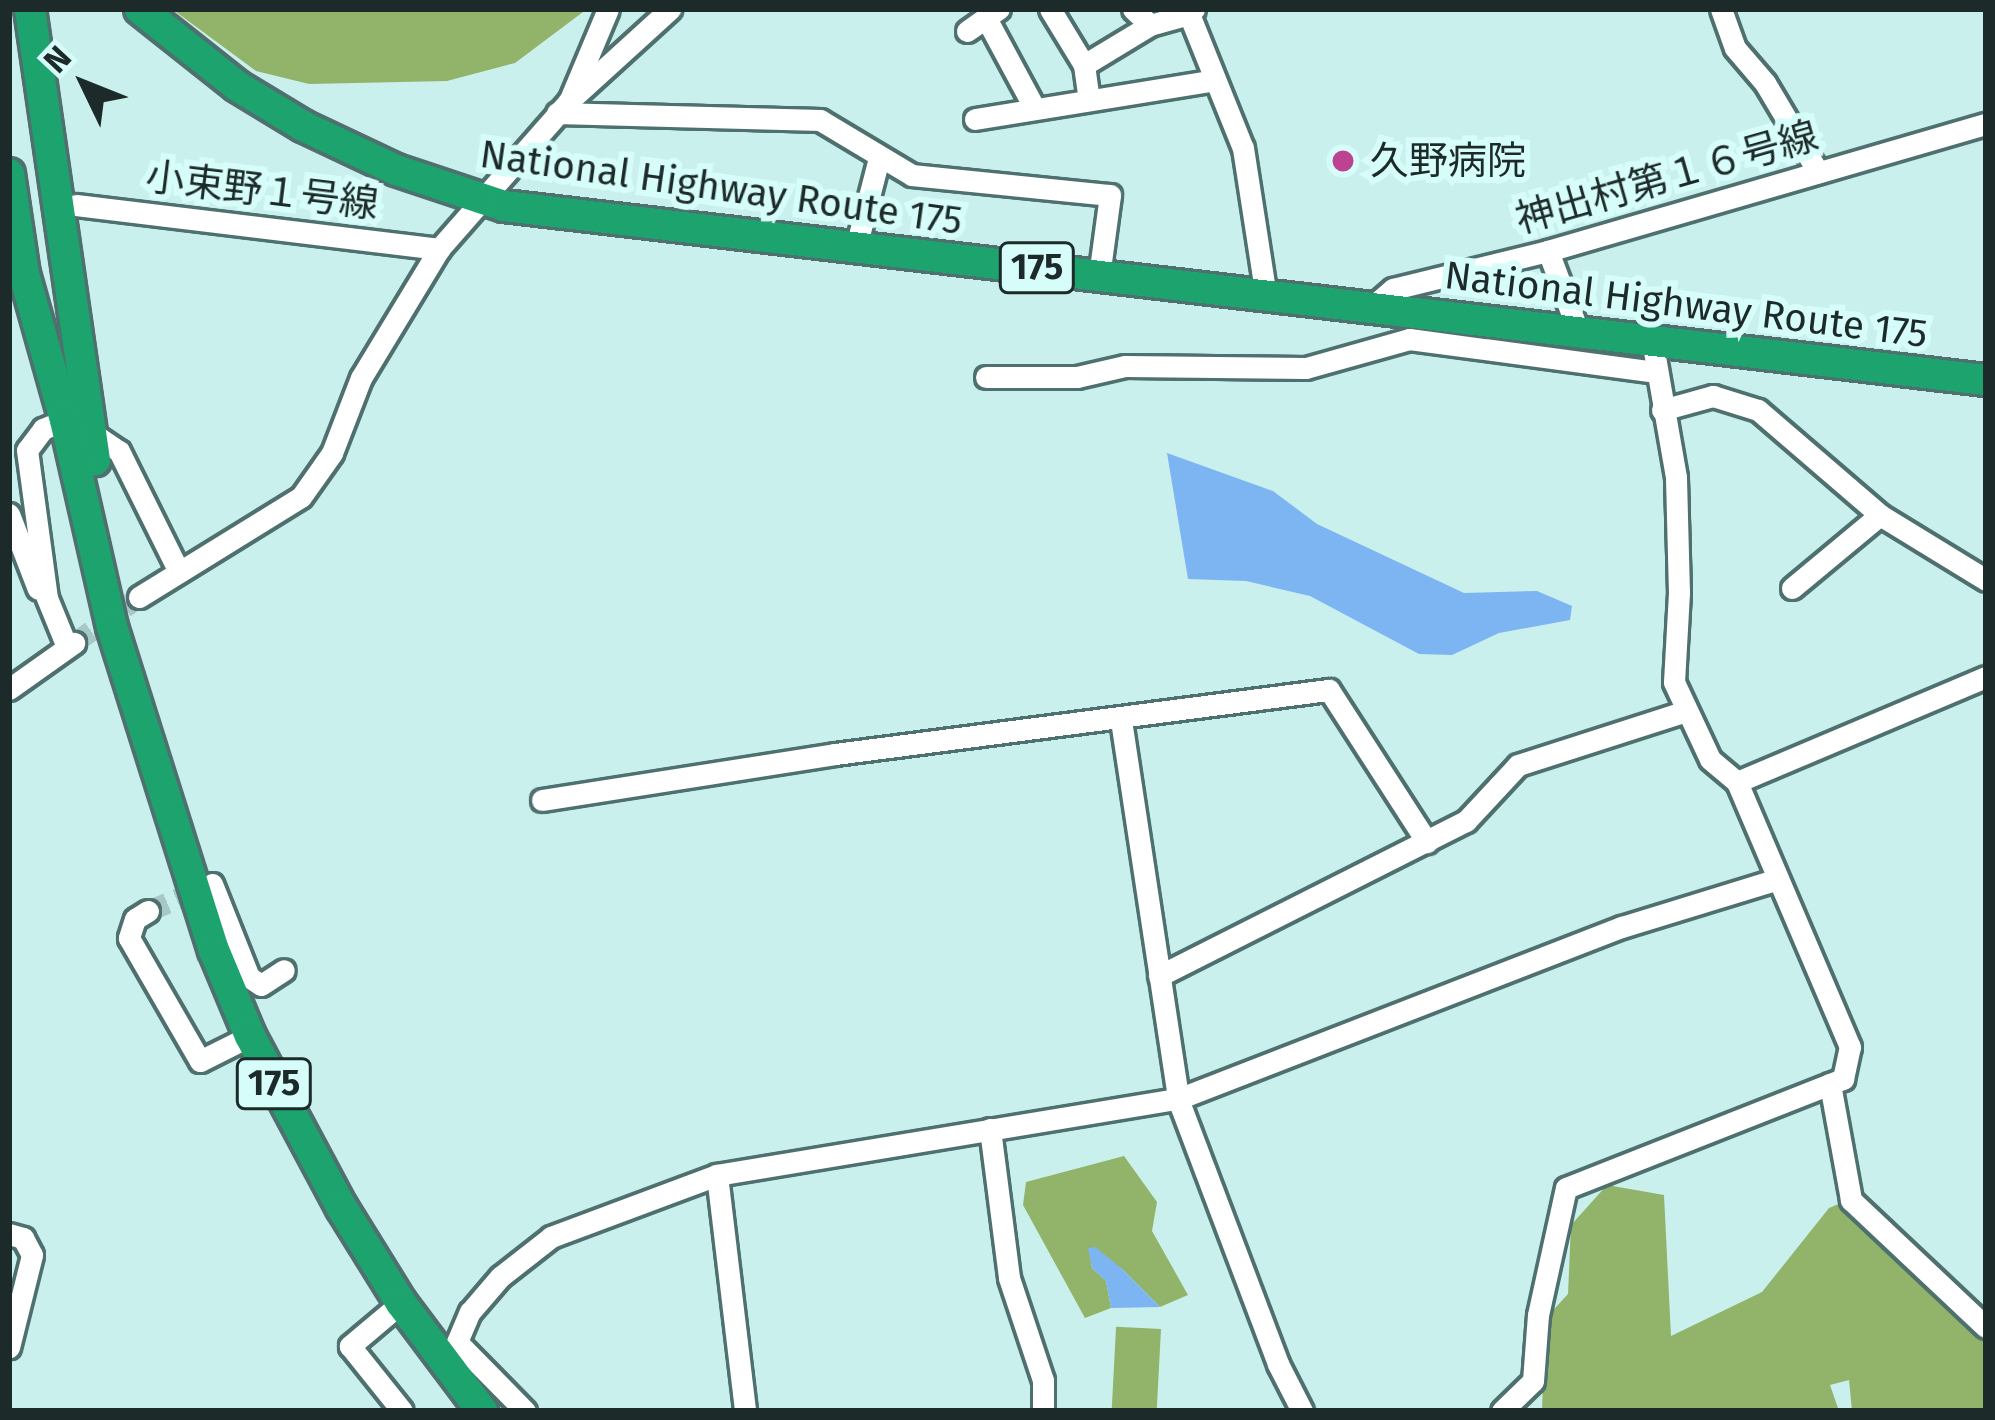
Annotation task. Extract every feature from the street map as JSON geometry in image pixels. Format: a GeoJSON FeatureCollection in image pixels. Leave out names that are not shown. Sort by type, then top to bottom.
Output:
{"type":"FeatureCollection","features":[{"type":"Feature","properties":{"kind":"highway","name":"175"},"geometry":{"type":"LineString","coordinates":[[30,9],[71,270],[77,425]]}},
{"type":"Feature","properties":{"kind":"highway","name":"National Highway Route 175"},"geometry":{"type":"LineString","coordinates":[[140,9],[237,86],[303,126],[396,170],[478,199],[559,213],[1986,380]]}},
{"type":"Feature","properties":{"kind":"highway","name":"175"},"geometry":{"type":"LineString","coordinates":[[9,173],[24,274],[77,425],[132,627],[142,720],[180,856],[250,1036],[342,1208],[401,1303],[447,1347],[482,1411]]}},
{"type":"Feature","properties":{"kind":"street"},"geometry":{"type":"LineString","coordinates":[[563,107],[608,9]]}},
{"type":"Feature","properties":{"kind":"street"},"geometry":{"type":"LineString","coordinates":[[139,597],[301,497],[332,453],[361,378],[439,249],[563,107],[670,9]]}},
{"type":"Feature","properties":{"kind":"street"},"geometry":{"type":"LineString","coordinates":[[1051,9],[1084,65],[1089,100]]}},
{"type":"Feature","properties":{"kind":"street"},"geometry":{"type":"LineString","coordinates":[[1721,9],[1735,48],[1766,82],[1818,172]]}},
{"type":"Feature","properties":{"kind":"street"},"geometry":{"type":"LineString","coordinates":[[1084,65],[1142,17],[1191,11],[1243,148],[1266,296]]}},
{"type":"Feature","properties":{"kind":"street"},"geometry":{"type":"LineString","coordinates":[[967,32],[993,13],[1035,109]]}},
{"type":"Feature","properties":{"kind":"street"},"geometry":{"type":"LineString","coordinates":[[975,119],[1215,80]]}},
{"type":"Feature","properties":{"kind":"street"},"geometry":{"type":"LineString","coordinates":[[563,107],[820,120],[912,175],[1110,196],[1100,276]]}},
{"type":"Feature","properties":{"kind":"street","name":"神出村第１６号線"},"geometry":{"type":"LineString","coordinates":[[1372,307],[1393,289],[1548,251],[1986,124]]}},
{"type":"Feature","properties":{"kind":"street"},"geometry":{"type":"LineString","coordinates":[[856,247],[879,158]]}},
{"type":"Feature","properties":{"kind":"street","name":"小束野１号線"},"geometry":{"type":"LineString","coordinates":[[76,205],[439,249]]}},
{"type":"Feature","properties":{"kind":"street"},"geometry":{"type":"LineString","coordinates":[[1548,251],[1578,332]]}},
{"type":"Feature","properties":{"kind":"street"},"geometry":{"type":"LineString","coordinates":[[986,377],[1077,377],[1125,366],[1306,368],[1409,338],[1657,372]]}},
{"type":"Feature","properties":{"kind":"street"},"geometry":{"type":"LineString","coordinates":[[1502,1411],[1533,1381],[1538,1315],[1566,1189],[1844,1078],[1850,1048],[1737,782],[1710,759],[1674,682],[1679,593],[1676,477],[1652,340]]}},
{"type":"Feature","properties":{"kind":"street"},"geometry":{"type":"LineString","coordinates":[[1663,410],[1713,396],[1758,410],[1880,514],[1986,580]]}},
{"type":"Feature","properties":{"kind":"street"},"geometry":{"type":"LineString","coordinates":[[47,598],[27,450],[43,429],[77,425],[119,451],[178,570]]}},
{"type":"Feature","properties":{"kind":"street"},"geometry":{"type":"LineString","coordinates":[[9,514],[35,585],[47,598],[71,645],[9,688]]}},
{"type":"Feature","properties":{"kind":"street"},"geometry":{"type":"LineString","coordinates":[[1792,588],[1880,514]]}},
{"type":"Feature","properties":{"kind":"street"},"geometry":{"type":"LineString","coordinates":[[1737,782],[1986,677]]}},
{"type":"Feature","properties":{"kind":"street"},"geometry":{"type":"LineString","coordinates":[[542,800],[836,754],[1329,690],[1427,842]]}},
{"type":"Feature","properties":{"kind":"street"},"geometry":{"type":"LineString","coordinates":[[1160,976],[1466,820],[1519,765],[1686,711]]}},
{"type":"Feature","properties":{"kind":"street"},"geometry":{"type":"LineString","coordinates":[[1121,720],[1178,1099],[1278,1364],[1302,1411]]}},
{"type":"Feature","properties":{"kind":"street"},"geometry":{"type":"LineString","coordinates":[[525,1411],[447,1347],[500,1276],[551,1238],[717,1174],[1178,1099],[1622,928],[1775,880]]}},
{"type":"Feature","properties":{"kind":"street"},"geometry":{"type":"LineString","coordinates":[[212,884],[249,977],[261,986],[284,970]]}},
{"type":"Feature","properties":{"kind":"street"},"geometry":{"type":"LineString","coordinates":[[148,910],[135,919],[130,938],[200,1061],[250,1036]]}},
{"type":"Feature","properties":{"kind":"street"},"geometry":{"type":"LineString","coordinates":[[1830,1084],[1851,1200],[1986,1327]]}},
{"type":"Feature","properties":{"kind":"street"},"geometry":{"type":"LineString","coordinates":[[990,1129],[1009,1278],[1043,1380],[1042,1411]]}},
{"type":"Feature","properties":{"kind":"street"},"geometry":{"type":"LineString","coordinates":[[717,1174],[745,1411]]}},
{"type":"Feature","properties":{"kind":"street"},"geometry":{"type":"LineString","coordinates":[[9,1234],[23,1238],[32,1256],[9,1347]]}},
{"type":"Feature","properties":{"kind":"street"},"geometry":{"type":"LineString","coordinates":[[401,1303],[350,1346],[402,1411]]}},
{"type":"Feature","properties":{"kind":"green space"},"geometry":{"type":"Polygon","coordinates":[[[172,9],[587,9],[515,63],[447,81],[309,84],[256,71],[172,9]]]}},
{"type":"Feature","properties":{"kind":"green space"},"geometry":{"type":"Polygon","coordinates":[[[1124,1156],[1157,1202],[1152,1231],[1188,1295],[1160,1307],[1121,1268],[1089,1248],[1092,1268],[1106,1281],[1111,1308],[1085,1318],[1023,1205],[1026,1182],[1124,1156]]]}},
{"type":"Feature","properties":{"kind":"green space"},"geometry":{"type":"Polygon","coordinates":[[[1607,1185],[1664,1195],[1671,1336],[1762,1292],[1829,1208],[1841,1203],[1986,1342],[1986,1411],[1852,1411],[1849,1380],[1830,1385],[1839,1411],[1542,1411],[1545,1319],[1568,1294],[1571,1225],[1607,1185]]]}},
{"type":"Feature","properties":{"kind":"green space"},"geometry":{"type":"Polygon","coordinates":[[[1116,1327],[1161,1329],[1157,1411],[1112,1409],[1116,1327]]]}},
{"type":"Feature","properties":{"kind":"water"},"geometry":{"type":"Polygon","coordinates":[[[1167,453],[1273,491],[1317,524],[1464,593],[1537,591],[1572,606],[1570,620],[1499,633],[1452,655],[1419,654],[1310,596],[1246,581],[1188,579],[1167,453]]]}},
{"type":"Feature","properties":{"kind":"water"},"geometry":{"type":"Polygon","coordinates":[[[1095,1247],[1160,1307],[1111,1308],[1106,1281],[1092,1268],[1088,1248],[1095,1247]]]}},
{"type":"Feature","properties":{"kind":"tunnel"},"geometry":{"type":"LineString","coordinates":[[74,643],[139,597]]}},
{"type":"Feature","properties":{"kind":"tunnel"},"geometry":{"type":"LineString","coordinates":[[148,911],[203,888]]}},
{"type":"Feature","properties":{"kind":"place","name":"久野病院"},"geometry":{"type":"Point","coordinates":[1343,161]}}]}
